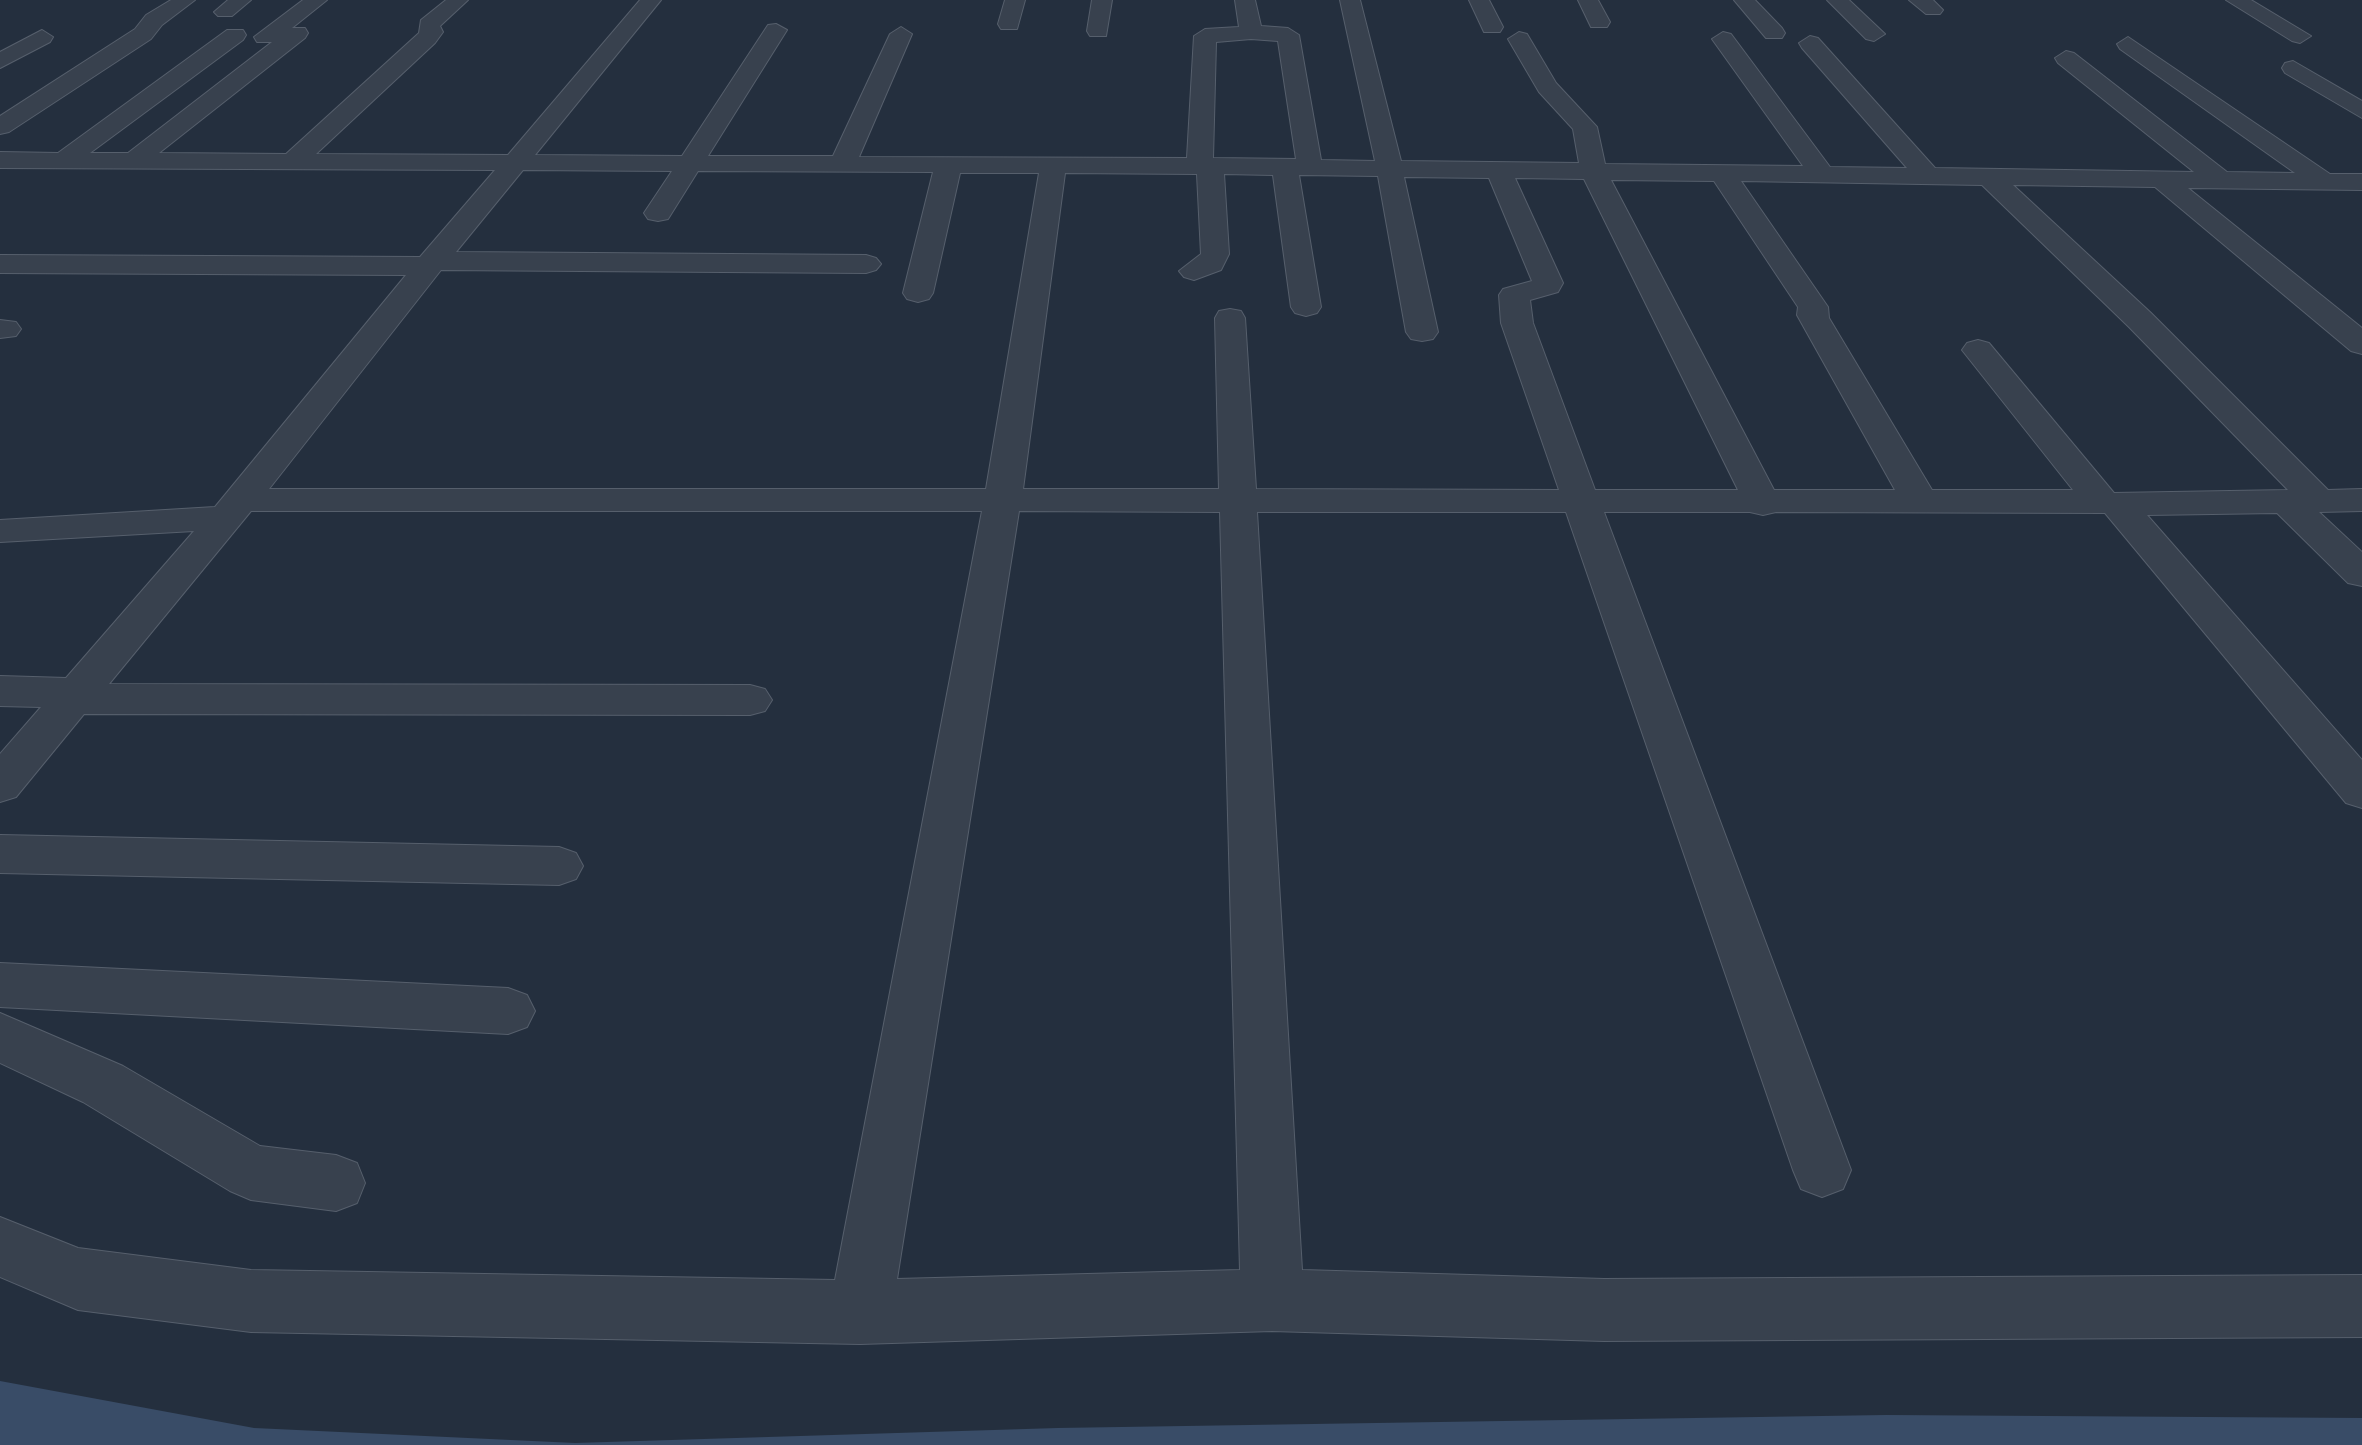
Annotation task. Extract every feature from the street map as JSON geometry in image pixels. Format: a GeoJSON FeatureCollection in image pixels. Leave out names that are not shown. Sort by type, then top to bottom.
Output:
{"type":"FeatureCollection","features":[{"type":"Feature","properties":{"kind":"street"},"geometry":{"type":"LineString","coordinates":[[0,127],[143,34],[154,20],[185,0]]}},
{"type":"Feature","properties":{"kind":"street"},"geometry":{"type":"LineString","coordinates":[[265,37],[317,0]]}},
{"type":"Feature","properties":{"kind":"street"},"geometry":{"type":"LineString","coordinates":[[293,161],[427,38],[432,32],[429,25],[458,0]]}},
{"type":"Feature","properties":{"kind":"street"},"geometry":{"type":"LineString","coordinates":[[0,785],[233,509],[430,264],[651,0]]}},
{"type":"Feature","properties":{"kind":"street"},"geometry":{"type":"LineString","coordinates":[[1009,24],[1015,0]]}},
{"type":"Feature","properties":{"kind":"street"},"geometry":{"type":"LineString","coordinates":[[1098,31],[1102,0]]}},
{"type":"Feature","properties":{"kind":"street"},"geometry":{"type":"LineString","coordinates":[[1245,0],[1251,32]]}},
{"type":"Feature","properties":{"kind":"street"},"geometry":{"type":"LineString","coordinates":[[1350,0],[1390,171],[1422,332]]}},
{"type":"Feature","properties":{"kind":"street"},"geometry":{"type":"LineString","coordinates":[[1479,0],[1492,27]]}},
{"type":"Feature","properties":{"kind":"street"},"geometry":{"type":"LineString","coordinates":[[1588,0],[1599,22]]}},
{"type":"Feature","properties":{"kind":"street"},"geometry":{"type":"LineString","coordinates":[[1744,0],[1774,33]]}},
{"type":"Feature","properties":{"kind":"street"},"geometry":{"type":"LineString","coordinates":[[1837,0],[1874,34]]}},
{"type":"Feature","properties":{"kind":"street"},"geometry":{"type":"LineString","coordinates":[[2236,0],[2300,36]]}},
{"type":"Feature","properties":{"kind":"street"},"geometry":{"type":"LineString","coordinates":[[658,213],[776,30]]}},
{"type":"Feature","properties":{"kind":"street"},"geometry":{"type":"LineString","coordinates":[[1194,271],[1211,264],[1215,254],[1216,218],[1205,167],[1205,36],[1251,32],[1288,35],[1306,307]]}},
{"type":"Feature","properties":{"kind":"street"},"geometry":{"type":"LineString","coordinates":[[136,159],[297,33]]}},
{"type":"Feature","properties":{"kind":"street"},"geometry":{"type":"LineString","coordinates":[[842,165],[901,34]]}},
{"type":"Feature","properties":{"kind":"street"},"geometry":{"type":"LineString","coordinates":[[54,160],[235,35]]}},
{"type":"Feature","properties":{"kind":"street"},"geometry":{"type":"LineString","coordinates":[[0,61],[42,37]]}},
{"type":"Feature","properties":{"kind":"street"},"geometry":{"type":"LineString","coordinates":[[1519,39],[1547,87],[1585,127],[1593,170],[1763,504]]}},
{"type":"Feature","properties":{"kind":"street"},"geometry":{"type":"LineString","coordinates":[[1723,39],[1823,176]]}},
{"type":"Feature","properties":{"kind":"street"},"geometry":{"type":"LineString","coordinates":[[1810,43],[1929,177]]}},
{"type":"Feature","properties":{"kind":"street"},"geometry":{"type":"LineString","coordinates":[[2128,44],[2325,182]]}},
{"type":"Feature","properties":{"kind":"street"},"geometry":{"type":"LineString","coordinates":[[2066,58],[2223,182]]}},
{"type":"Feature","properties":{"kind":"street"},"geometry":{"type":"LineString","coordinates":[[2293,68],[2362,111]]}},
{"type":"Feature","properties":{"kind":"street"},"geometry":{"type":"LineString","coordinates":[[5,172],[54,160],[136,159],[1205,167],[1500,173],[1593,170],[1823,176],[2362,182]]}},
{"type":"Feature","properties":{"kind":"street"},"geometry":{"type":"LineString","coordinates":[[918,293],[948,166]]}},
{"type":"Feature","properties":{"kind":"street"},"geometry":{"type":"LineString","coordinates":[[860,1312],[1003,499],[1053,166]]}},
{"type":"Feature","properties":{"kind":"street"},"geometry":{"type":"LineString","coordinates":[[1500,173],[1548,283],[1547,286],[1519,292],[1512,300],[1517,323],[1822,1170]]}},
{"type":"Feature","properties":{"kind":"street"},"geometry":{"type":"LineString","coordinates":[[1723,174],[1813,307],[1816,314],[1812,315],[1921,503]]}},
{"type":"Feature","properties":{"kind":"street"},"geometry":{"type":"LineString","coordinates":[[1990,178],[2140,320],[2303,501],[2362,574]]}},
{"type":"Feature","properties":{"kind":"street"},"geometry":{"type":"LineString","coordinates":[[2161,179],[2362,344]]}},
{"type":"Feature","properties":{"kind":"street"},"geometry":{"type":"LineString","coordinates":[[0,264],[866,264]]}},
{"type":"Feature","properties":{"kind":"street"},"geometry":{"type":"LineString","coordinates":[[1230,318],[1272,1300]]}},
{"type":"Feature","properties":{"kind":"street"},"geometry":{"type":"LineString","coordinates":[[1978,350],[2362,791]]}},
{"type":"Feature","properties":{"kind":"street"},"geometry":{"type":"LineString","coordinates":[[0,531],[233,509],[1003,499],[1763,504],[2362,500]]}},
{"type":"Feature","properties":{"kind":"street"},"geometry":{"type":"LineString","coordinates":[[0,691],[74,696],[414,702],[436,698],[750,700]]}},
{"type":"Feature","properties":{"kind":"street"},"geometry":{"type":"LineString","coordinates":[[0,854],[559,866]]}},
{"type":"Feature","properties":{"kind":"street"},"geometry":{"type":"LineString","coordinates":[[0,985],[508,1011]]}},
{"type":"Feature","properties":{"kind":"street"},"geometry":{"type":"LineString","coordinates":[[0,1037],[103,1084],[251,1172],[336,1183]]}},
{"type":"Feature","properties":{"kind":"street"},"geometry":{"type":"LineString","coordinates":[[0,1247],[78,1279],[251,1301],[860,1312],[1272,1300],[1604,1310],[2362,1306]]}},
{"type":"Feature","properties":{"kind":"water"},"geometry":{"type":"Polygon","coordinates":[[[0,1381],[254,1428],[575,1443],[1058,1428],[1886,1415],[2362,1418],[2362,1445],[0,1445],[0,1381]]]}}]}
